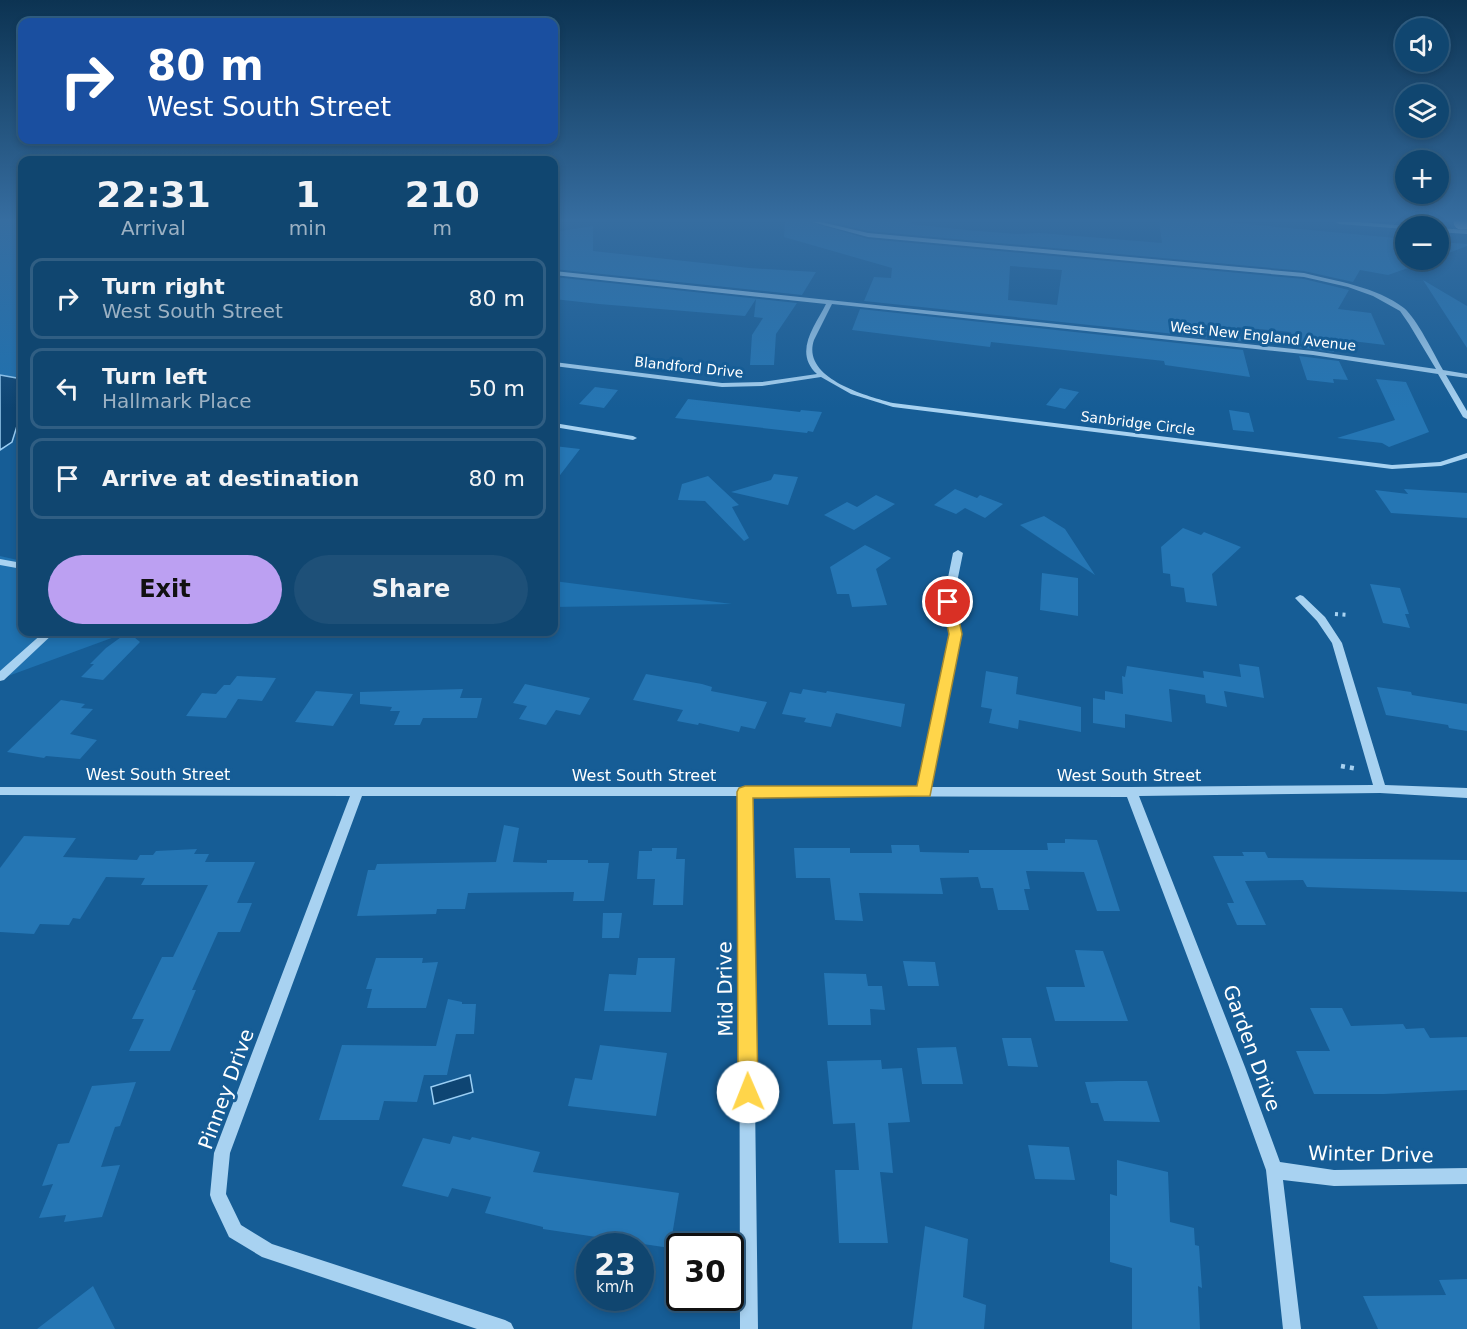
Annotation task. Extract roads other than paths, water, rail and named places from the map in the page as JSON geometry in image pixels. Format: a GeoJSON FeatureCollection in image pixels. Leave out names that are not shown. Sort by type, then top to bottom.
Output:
{"type":"FeatureCollection","features":[{"type":"Feature","properties":{"kind":"street","name":"West New England Avenue"},"geometry":{"type":"LineString","coordinates":[[659,284],[1313,353],[1467,376]]}},
{"type":"Feature","properties":{"kind":"street"},"geometry":{"type":"LineString","coordinates":[[1338,284],[1364,291],[1387,301],[1408,316],[1467,417]]}},
{"type":"Feature","properties":{"kind":"street"},"geometry":{"type":"LineString","coordinates":[[822,375],[813,364],[809,354],[810,344],[830,302]]}},
{"type":"Feature","properties":{"kind":"street","name":"Blandford Drive"},"geometry":{"type":"LineString","coordinates":[[558,364],[722,385],[762,384],[822,375]]}},
{"type":"Feature","properties":{"kind":"street","name":"Sanbridge Circle"},"geometry":{"type":"LineString","coordinates":[[822,375],[850,392],[908,408],[1392,466],[1418,467],[1457,460],[1467,455]]}},
{"type":"Feature","properties":{"kind":"street"},"geometry":{"type":"LineString","coordinates":[[558,426],[633,438]]}},
{"type":"Feature","properties":{"kind":"street"},"geometry":{"type":"LineString","coordinates":[[924,792],[955,634],[948,602],[958,554]]}},
{"type":"Feature","properties":{"kind":"street"},"geometry":{"type":"LineString","coordinates":[[0,562],[18,565]]}},
{"type":"Feature","properties":{"kind":"street"},"geometry":{"type":"LineString","coordinates":[[1300,598],[1321,619],[1336,643],[1380,789]]}},
{"type":"Feature","properties":{"kind":"street"},"geometry":{"type":"LineString","coordinates":[[0,677],[46,636]]}},
{"type":"Feature","properties":{"kind":"street","name":"West South Street"},"geometry":{"type":"LineString","coordinates":[[0,791],[1131,792],[1380,789],[1467,793]]}},
{"type":"Feature","properties":{"kind":"street","name":"Pinney Drive"},"geometry":{"type":"LineString","coordinates":[[357,792],[222,1153],[218,1195],[235,1231],[268,1251],[505,1329]]}},
{"type":"Feature","properties":{"kind":"street","name":"Mid Drive"},"geometry":{"type":"LineString","coordinates":[[745,792],[749,1329]]}},
{"type":"Feature","properties":{"kind":"street","name":"Garden Drive"},"geometry":{"type":"LineString","coordinates":[[1131,792],[1237,1067],[1274,1170],[1292,1329]]}},
{"type":"Feature","properties":{"kind":"street","name":"Winter Drive"},"geometry":{"type":"LineString","coordinates":[[1274,1170],[1334,1178],[1467,1176]]}}]}
